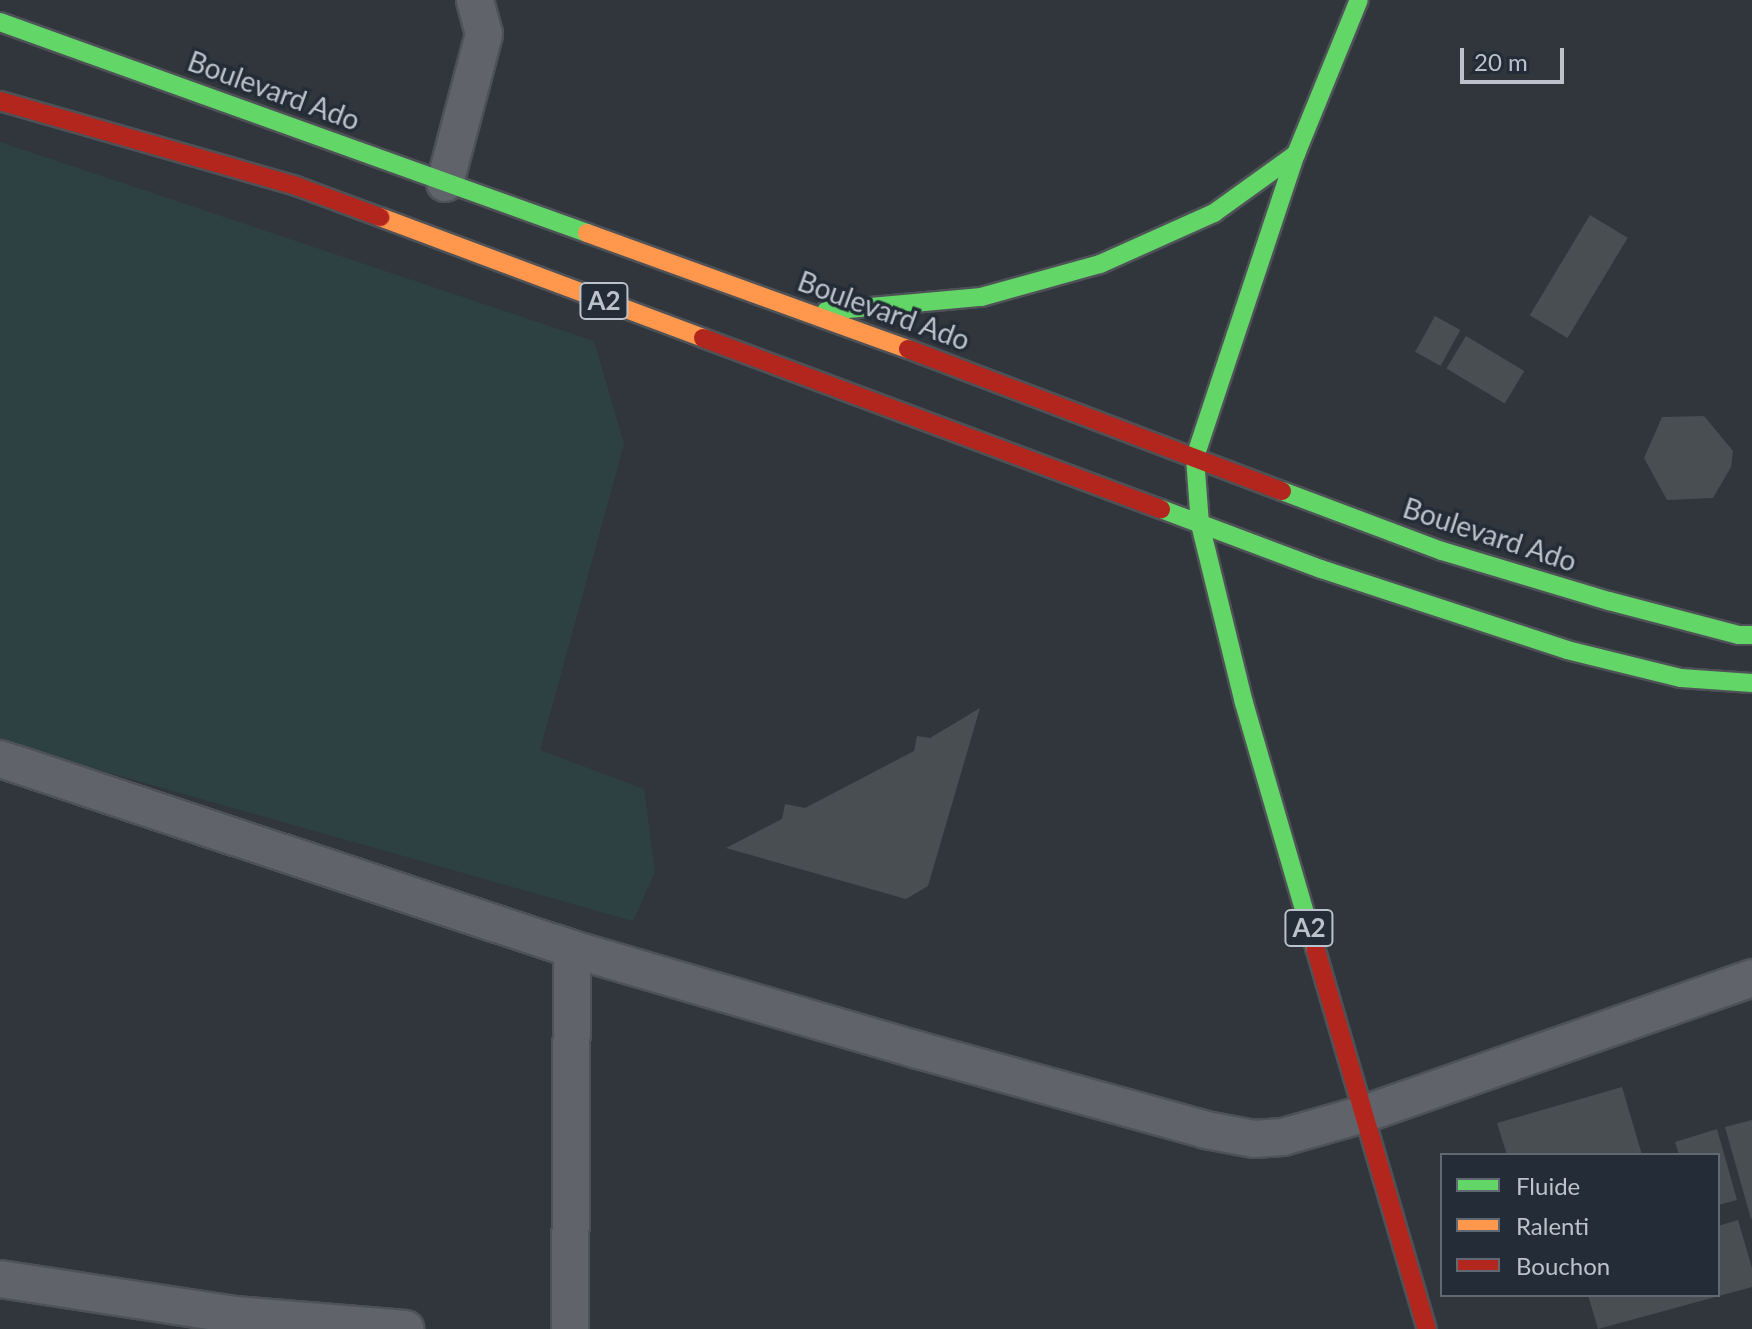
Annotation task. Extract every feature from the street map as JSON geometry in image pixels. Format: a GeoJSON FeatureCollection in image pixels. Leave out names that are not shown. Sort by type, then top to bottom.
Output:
{"type":"FeatureCollection","features":[{"type":"Feature","properties":{"kind":"main road"},"geometry":{"type":"LineString","coordinates":[[1359,0],[1296,154],[1195,457],[1200,524],[1321,569],[1567,650],[1681,678],[1752,683]]}},
{"type":"Feature","properties":{"kind":"main road","name":"Boulevard Ado"},"geometry":{"type":"LineString","coordinates":[[0,22],[809,312],[1442,551],[1609,601],[1739,635],[1752,635]]}},
{"type":"Feature","properties":{"kind":"main road","name":"A2"},"geometry":{"type":"LineString","coordinates":[[0,101],[296,186],[1200,524],[1244,703],[1427,1329]]}},
{"type":"Feature","properties":{"kind":"main road"},"geometry":{"type":"LineString","coordinates":[[809,312],[981,297],[1100,264],[1214,213],[1296,154]]}},
{"type":"Feature","properties":{"kind":"street"},"geometry":{"type":"LineString","coordinates":[[445,183],[484,34],[475,0]]}},
{"type":"Feature","properties":{"kind":"street"},"geometry":{"type":"LineString","coordinates":[[0,759],[572,949],[1206,1130],[1254,1139],[1283,1137],[1364,1114],[1752,978]]}},
{"type":"Feature","properties":{"kind":"street"},"geometry":{"type":"LineString","coordinates":[[570,1329],[572,949]]}},
{"type":"Feature","properties":{"kind":"street"},"geometry":{"type":"LineString","coordinates":[[0,1279],[235,1315],[405,1329]]}},
{"type":"Feature","properties":{"kind":"green space"},"geometry":{"type":"Polygon","coordinates":[[[0,142],[594,341],[624,444],[540,750],[644,789],[655,872],[633,921],[0,742],[0,142]]]}},
{"type":"Feature","properties":{"kind":"building"},"geometry":{"type":"Polygon","coordinates":[[[1590,215],[1628,238],[1567,338],[1530,315],[1590,215]]]}},
{"type":"Feature","properties":{"kind":"building"},"geometry":{"type":"Polygon","coordinates":[[[1435,316],[1460,330],[1440,366],[1415,352],[1435,316]]]}},
{"type":"Feature","properties":{"kind":"building"},"geometry":{"type":"Polygon","coordinates":[[[1466,336],[1524,371],[1505,404],[1446,369],[1466,336]]]}},
{"type":"Feature","properties":{"kind":"building"},"geometry":{"type":"Polygon","coordinates":[[[1704,416],[1733,451],[1731,467],[1713,498],[1667,500],[1644,458],[1662,417],[1704,416]]]}},
{"type":"Feature","properties":{"kind":"building"},"geometry":{"type":"Polygon","coordinates":[[[980,708],[928,886],[906,899],[726,848],[782,819],[785,804],[805,808],[914,751],[917,736],[930,738],[980,708]]]}},
{"type":"Feature","properties":{"kind":"building"},"geometry":{"type":"Polygon","coordinates":[[[1622,1087],[1641,1153],[1506,1153],[1497,1123],[1622,1087]]]}},
{"type":"Feature","properties":{"kind":"building"},"geometry":{"type":"Polygon","coordinates":[[[1752,1120],[1752,1218],[1751,1219],[1725,1127],[1752,1120]]]}},
{"type":"Feature","properties":{"kind":"building"},"geometry":{"type":"Polygon","coordinates":[[[1717,1129],[1737,1200],[1720,1204],[1720,1153],[1678,1153],[1675,1142],[1717,1129]]]}},
{"type":"Feature","properties":{"kind":"building"},"geometry":{"type":"Polygon","coordinates":[[[1738,1220],[1752,1268],[1752,1287],[1720,1296],[1720,1225],[1738,1220]]]}},
{"type":"Feature","properties":{"kind":"building"},"geometry":{"type":"Polygon","coordinates":[[[1589,1297],[1715,1297],[1598,1329],[1589,1297]]]}},
{"type":"Feature","properties":{"kind":"traffic: fast"},"geometry":{"type":"LineString","coordinates":[[1200,524],[1195,457],[1296,154],[1359,0]]}},
{"type":"Feature","properties":{"kind":"traffic: fast"},"geometry":{"type":"LineString","coordinates":[[0,22],[587,233]]}},
{"type":"Feature","properties":{"kind":"traffic: fast"},"geometry":{"type":"LineString","coordinates":[[826,311],[981,297],[1100,264],[1214,213],[1296,154]]}},
{"type":"Feature","properties":{"kind":"traffic: fast"},"geometry":{"type":"LineString","coordinates":[[1282,491],[1442,551],[1609,601],[1739,635],[1752,635]]}},
{"type":"Feature","properties":{"kind":"traffic: fast"},"geometry":{"type":"LineString","coordinates":[[1161,509],[1321,569],[1567,650],[1681,678],[1752,683]]}},
{"type":"Feature","properties":{"kind":"traffic: fast"},"geometry":{"type":"LineString","coordinates":[[1200,524],[1244,703],[1315,947]]}},
{"type":"Feature","properties":{"kind":"traffic: slow"},"geometry":{"type":"LineString","coordinates":[[380,217],[703,338]]}},
{"type":"Feature","properties":{"kind":"traffic: slow"},"geometry":{"type":"LineString","coordinates":[[587,233],[908,349]]}},
{"type":"Feature","properties":{"kind":"traffic: jam"},"geometry":{"type":"LineString","coordinates":[[0,101],[296,186],[380,217]]}},
{"type":"Feature","properties":{"kind":"traffic: jam"},"geometry":{"type":"LineString","coordinates":[[703,338],[1161,509]]}},
{"type":"Feature","properties":{"kind":"traffic: jam"},"geometry":{"type":"LineString","coordinates":[[908,349],[1282,491]]}},
{"type":"Feature","properties":{"kind":"traffic: jam"},"geometry":{"type":"LineString","coordinates":[[1315,947],[1427,1329]]}}]}
